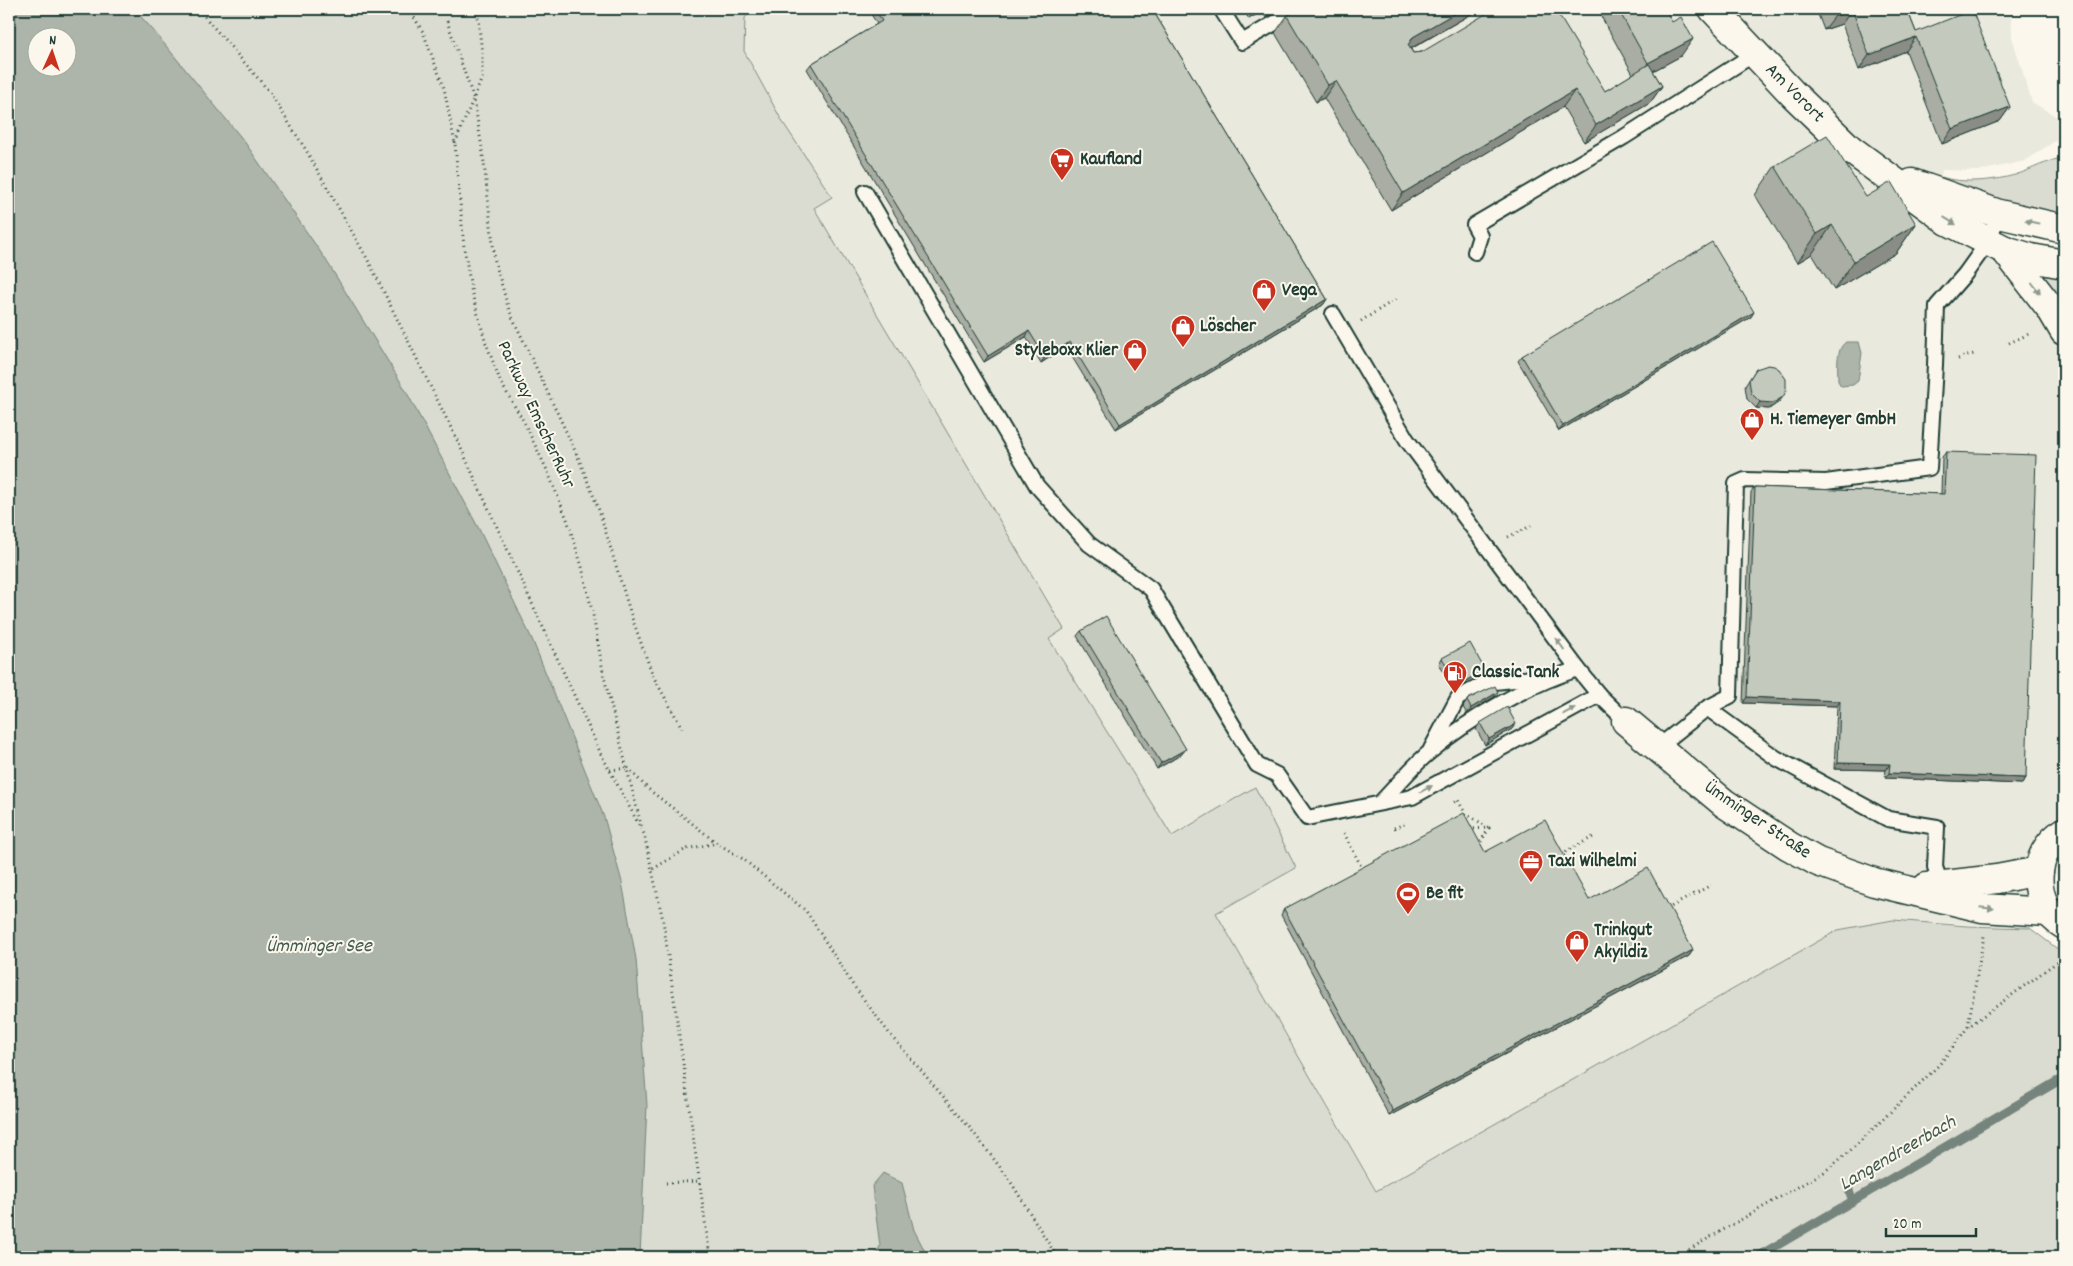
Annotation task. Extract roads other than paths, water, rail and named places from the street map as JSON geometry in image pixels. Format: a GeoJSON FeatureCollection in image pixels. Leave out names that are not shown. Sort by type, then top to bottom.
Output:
{"type":"FeatureCollection","features":[{"type":"Feature","properties":{"kind":"street","name":"Am Vorort"},"geometry":{"type":"LineString","coordinates":[[1713,9],[1793,94],[1850,149],[1948,221],[1996,246],[2031,258],[2064,264]]}},
{"type":"Feature","properties":{"kind":"street","name":"Am Vorort"},"geometry":{"type":"LineString","coordinates":[[1882,173],[1999,214],[2064,229]]}},
{"type":"Feature","properties":{"kind":"street","name":"Am Vorort"},"geometry":{"type":"LineString","coordinates":[[1996,246],[2051,309],[2064,331]]}},
{"type":"Feature","properties":{"kind":"street","name":"Ümminger Straße"},"geometry":{"type":"LineString","coordinates":[[1626,721],[1724,803],[1789,846],[1818,862],[1874,882],[1906,889],[1944,892],[2038,871],[2042,900],[2057,919]]}},
{"type":"Feature","properties":{"kind":"street"},"geometry":{"type":"LineString","coordinates":[[2038,871],[2043,856],[2051,843],[2064,832]]}},
{"type":"Feature","properties":{"kind":"street","name":"Ümminger Straße"},"geometry":{"type":"LineString","coordinates":[[1944,892],[1982,908],[2057,919]]}},
{"type":"Feature","properties":{"kind":"lane"},"geometry":{"type":"LineString","coordinates":[[1222,9],[1242,42],[1299,9]]}},
{"type":"Feature","properties":{"kind":"lane"},"geometry":{"type":"LineString","coordinates":[[1475,252],[1480,236],[1474,225],[1624,137],[1754,54]]}},
{"type":"Feature","properties":{"kind":"lane"},"geometry":{"type":"LineString","coordinates":[[866,192],[1038,486],[1088,544],[1151,589],[1257,765],[1277,775],[1307,818],[1412,797],[1599,695]]}},
{"type":"Feature","properties":{"kind":"lane"},"geometry":{"type":"LineString","coordinates":[[1657,748],[1707,708],[1730,696],[1736,484],[1745,480],[1826,482],[1929,468],[1936,365],[1937,306],[1965,274],[1996,246],[1999,214]]}},
{"type":"Feature","properties":{"kind":"lane"},"geometry":{"type":"LineString","coordinates":[[1333,314],[1407,440],[1578,669],[1599,695],[1626,721]]}},
{"type":"Feature","properties":{"kind":"lane"},"geometry":{"type":"LineString","coordinates":[[1380,803],[1430,752],[1471,721],[1498,705],[1560,675],[1578,669]]}},
{"type":"Feature","properties":{"kind":"lane"},"geometry":{"type":"LineString","coordinates":[[1430,752],[1458,698],[1486,683],[1560,675]]}},
{"type":"Feature","properties":{"kind":"lane"},"geometry":{"type":"LineString","coordinates":[[1707,708],[1776,758],[1888,819],[1937,827],[1935,867],[1944,892]]}},
{"type":"Feature","properties":{"kind":"water","name":"Ümminger See"},"geometry":{"type":"Polygon","coordinates":[[[9,9],[134,9],[153,30],[244,141],[326,260],[405,389],[479,529],[532,639],[604,817],[622,882],[636,959],[647,1105],[640,1257],[9,1257],[9,9]]]}},
{"type":"Feature","properties":{"kind":"water"},"geometry":{"type":"Polygon","coordinates":[[[1846,342],[1859,342],[1862,353],[1858,381],[1853,385],[1841,386],[1838,381],[1838,360],[1842,345],[1846,342]]]}},
{"type":"Feature","properties":{"kind":"water"},"geometry":{"type":"Polygon","coordinates":[[[883,1173],[902,1183],[914,1230],[928,1257],[875,1257],[880,1246],[872,1186],[883,1173]]]}},
{"type":"Feature","properties":{"kind":"waterway","name":"Langendreerbach"},"geometry":{"type":"LineString","coordinates":[[1757,1257],[2058,1081]]}},
{"type":"Feature","properties":{"kind":"waterway"},"geometry":{"type":"LineString","coordinates":[[1849,1190],[1853,1201]]}},
{"type":"Feature","properties":{"kind":"place","name":"Kaufland"},"geometry":{"type":"Point","coordinates":[1062,181]}},
{"type":"Feature","properties":{"kind":"place","name":"Vega"},"geometry":{"type":"Point","coordinates":[1264,312]}},
{"type":"Feature","properties":{"kind":"place","name":"Löscher"},"geometry":{"type":"Point","coordinates":[1183,348]}},
{"type":"Feature","properties":{"kind":"place","name":"Styleboxx Klier"},"geometry":{"type":"Point","coordinates":[1135,372]}},
{"type":"Feature","properties":{"kind":"place","name":"H. Tiemeyer GmbH"},"geometry":{"type":"Point","coordinates":[1752,441]}},
{"type":"Feature","properties":{"kind":"place","name":"Classic Tank"},"geometry":{"type":"Point","coordinates":[1455,694]}},
{"type":"Feature","properties":{"kind":"place","name":"Taxi Wilhelmi"},"geometry":{"type":"Point","coordinates":[1531,883]}},
{"type":"Feature","properties":{"kind":"place","name":"Be fit"},"geometry":{"type":"Point","coordinates":[1408,915]}},
{"type":"Feature","properties":{"kind":"place","name":"Trinkgut Akyildiz"},"geometry":{"type":"Point","coordinates":[1577,963]}}]}
